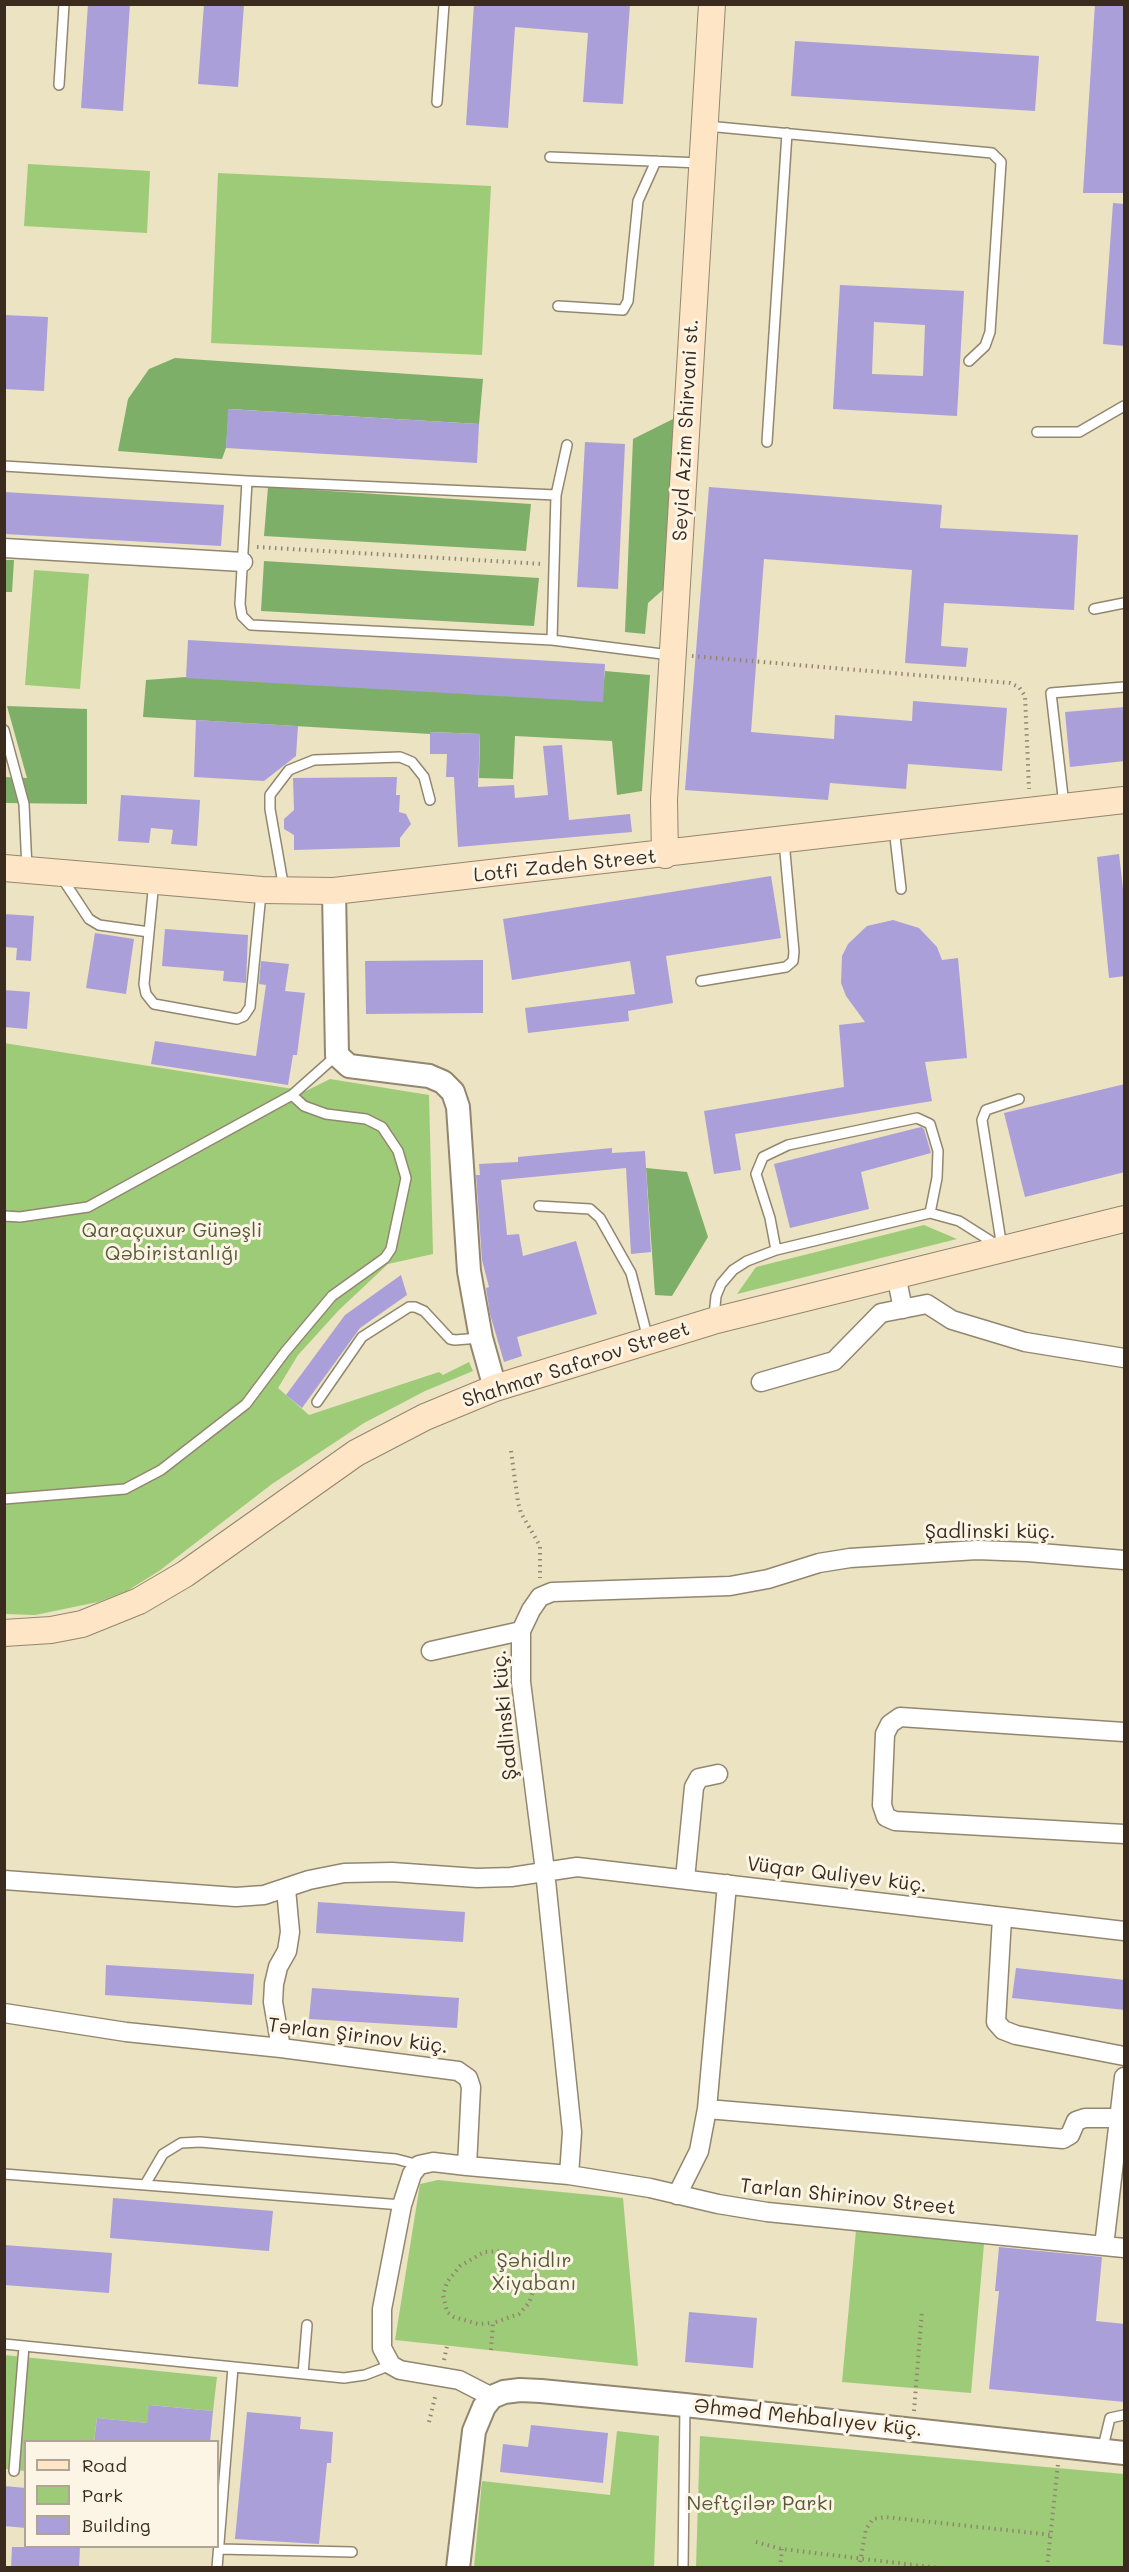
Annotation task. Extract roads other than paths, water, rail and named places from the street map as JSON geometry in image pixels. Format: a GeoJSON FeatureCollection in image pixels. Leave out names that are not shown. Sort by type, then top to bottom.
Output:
{"type":"FeatureCollection","features":[{"type":"Feature","properties":{"kind":"main road","name":"Seyid Azim Shirvani st."},"geometry":{"type":"LineString","coordinates":[[666,855],[664,799],[712,4]]}},
{"type":"Feature","properties":{"kind":"main road","name":"Lotfi Zadeh Street"},"geometry":{"type":"LineString","coordinates":[[16,870],[273,891],[334,891],[666,855],[1125,800]]}},
{"type":"Feature","properties":{"kind":"main road","name":"Shahmar Safarov Street"},"geometry":{"type":"LineString","coordinates":[[4,1633],[51,1630],[82,1624],[139,1601],[186,1574],[356,1452],[417,1421],[495,1388],[713,1321],[1125,1219]]}},
{"type":"Feature","properties":{"kind":"street"},"geometry":{"type":"LineString","coordinates":[[4,548],[243,554]]}},
{"type":"Feature","properties":{"kind":"street"},"geometry":{"type":"LineString","coordinates":[[334,891],[337,1055],[349,1066],[429,1076],[443,1082],[453,1092],[458,1107],[468,1271],[481,1338],[495,1388]]}},
{"type":"Feature","properties":{"kind":"street"},"geometry":{"type":"LineString","coordinates":[[896,1275],[903,1309]]}},
{"type":"Feature","properties":{"kind":"street"},"geometry":{"type":"LineString","coordinates":[[762,1382],[834,1360],[880,1313],[927,1305],[952,1320],[1026,1342],[1125,1358]]}},
{"type":"Feature","properties":{"kind":"street","name":"Şadlinski küç."},"geometry":{"type":"LineString","coordinates":[[569,2175],[572,2132],[545,1871],[521,1682],[521,1631],[540,1597],[552,1592],[730,1586],[768,1579],[819,1563],[850,1557],[977,1550],[1125,1560]]}},
{"type":"Feature","properties":{"kind":"street"},"geometry":{"type":"LineString","coordinates":[[431,1651],[521,1631]]}},
{"type":"Feature","properties":{"kind":"street"},"geometry":{"type":"LineString","coordinates":[[1125,1732],[900,1717],[890,1724],[885,1734],[882,1805],[886,1817],[895,1821],[1125,1834]]}},
{"type":"Feature","properties":{"kind":"street"},"geometry":{"type":"LineString","coordinates":[[685,1879],[694,1786],[699,1778],[718,1774]]}},
{"type":"Feature","properties":{"kind":"street","name":"Vüqar Quliyev küç."},"geometry":{"type":"LineString","coordinates":[[4,1880],[236,1897],[264,1895],[309,1880],[344,1872],[392,1872],[477,1878],[590,1868],[1125,1931]]}},
{"type":"Feature","properties":{"kind":"street"},"geometry":{"type":"LineString","coordinates":[[677,2195],[699,2151],[707,2109],[727,1884]]}},
{"type":"Feature","properties":{"kind":"street"},"geometry":{"type":"LineString","coordinates":[[281,2048],[273,2001],[278,1967],[287,1951],[290,1932],[286,1889]]}},
{"type":"Feature","properties":{"kind":"street"},"geometry":{"type":"LineString","coordinates":[[1002,1918],[996,2022],[1003,2030],[1016,2035],[1125,2056]]}},
{"type":"Feature","properties":{"kind":"street","name":"Tərlan Şirinov küç."},"geometry":{"type":"LineString","coordinates":[[4,2013],[126,2032],[281,2048],[459,2071],[468,2078],[471,2088],[467,2166]]}},
{"type":"Feature","properties":{"kind":"street"},"geometry":{"type":"LineString","coordinates":[[1104,2246],[1120,2139],[1118,2118],[1125,2077]]}},
{"type":"Feature","properties":{"kind":"street"},"geometry":{"type":"LineString","coordinates":[[707,2109],[1063,2139],[1070,2135],[1076,2121],[1086,2118],[1118,2118]]}},
{"type":"Feature","properties":{"kind":"street"},"geometry":{"type":"LineString","coordinates":[[458,2568],[471,2447],[477,2420],[492,2397],[467,2383],[400,2370],[391,2365],[382,2348],[382,2309],[402,2205],[412,2174],[419,2165],[433,2162],[569,2175]]}},
{"type":"Feature","properties":{"kind":"street","name":"Tarlan Shirinov Street"},"geometry":{"type":"LineString","coordinates":[[569,2175],[638,2186],[767,2212],[1125,2248]]}},
{"type":"Feature","properties":{"kind":"street","name":"Əhməd Mehbalıyev küç."},"geometry":{"type":"LineString","coordinates":[[492,2397],[520,2390],[686,2404],[1125,2453]]}},
{"type":"Feature","properties":{"kind":"lane"},"geometry":{"type":"LineString","coordinates":[[59,85],[64,4]]}},
{"type":"Feature","properties":{"kind":"lane"},"geometry":{"type":"LineString","coordinates":[[437,102],[444,4]]}},
{"type":"Feature","properties":{"kind":"lane"},"geometry":{"type":"LineString","coordinates":[[705,125],[993,153],[1002,162],[990,332],[985,346],[969,361]]}},
{"type":"Feature","properties":{"kind":"lane"},"geometry":{"type":"LineString","coordinates":[[768,442],[787,133]]}},
{"type":"Feature","properties":{"kind":"lane"},"geometry":{"type":"LineString","coordinates":[[550,157],[702,163]]}},
{"type":"Feature","properties":{"kind":"lane"},"geometry":{"type":"LineString","coordinates":[[558,306],[623,310],[628,301],[638,201],[656,161]]}},
{"type":"Feature","properties":{"kind":"lane"},"geometry":{"type":"LineString","coordinates":[[1037,432],[1079,432],[1125,406]]}},
{"type":"Feature","properties":{"kind":"lane"},"geometry":{"type":"LineString","coordinates":[[552,640],[556,495],[567,445]]}},
{"type":"Feature","properties":{"kind":"lane"},"geometry":{"type":"LineString","coordinates":[[4,466],[247,481],[556,495]]}},
{"type":"Feature","properties":{"kind":"lane"},"geometry":{"type":"LineString","coordinates":[[247,481],[240,604],[242,616],[251,625],[552,640],[673,655]]}},
{"type":"Feature","properties":{"kind":"lane"},"geometry":{"type":"LineString","coordinates":[[1094,609],[1125,603]]}},
{"type":"Feature","properties":{"kind":"lane"},"geometry":{"type":"LineString","coordinates":[[1064,808],[1051,693],[1125,687]]}},
{"type":"Feature","properties":{"kind":"lane"},"geometry":{"type":"LineString","coordinates":[[4,730],[24,804],[16,870]]}},
{"type":"Feature","properties":{"kind":"lane"},"geometry":{"type":"LineString","coordinates":[[154,881],[144,984],[146,994],[154,1004],[237,1018],[244,1016],[250,1007],[273,891],[270,795],[289,770],[314,760],[400,757],[412,762],[424,777],[430,800]]}},
{"type":"Feature","properties":{"kind":"lane"},"geometry":{"type":"LineString","coordinates":[[894,828],[901,889]]}},
{"type":"Feature","properties":{"kind":"lane"},"geometry":{"type":"LineString","coordinates":[[701,981],[786,967],[793,961],[784,841]]}},
{"type":"Feature","properties":{"kind":"lane"},"geometry":{"type":"LineString","coordinates":[[59,873],[89,919],[99,925],[149,932]]}},
{"type":"Feature","properties":{"kind":"lane"},"geometry":{"type":"LineString","coordinates":[[4,1216],[20,1217],[88,1207],[292,1095],[337,1055]]}},
{"type":"Feature","properties":{"kind":"lane"},"geometry":{"type":"LineString","coordinates":[[4,1499],[125,1489],[161,1470],[246,1404],[285,1352],[332,1296],[385,1258],[391,1249],[406,1178],[398,1151],[382,1126],[366,1119],[326,1114],[304,1106],[292,1095]]}},
{"type":"Feature","properties":{"kind":"lane"},"geometry":{"type":"LineString","coordinates":[[1002,1248],[982,1120],[986,1110],[1019,1099]]}},
{"type":"Feature","properties":{"kind":"lane"},"geometry":{"type":"LineString","coordinates":[[776,1250],[770,1218],[756,1174],[763,1157],[788,1145],[917,1118],[930,1124],[938,1151],[938,1178],[930,1213]]}},
{"type":"Feature","properties":{"kind":"lane"},"geometry":{"type":"LineString","coordinates":[[539,1206],[590,1209],[600,1218],[635,1283],[649,1340]]}},
{"type":"Feature","properties":{"kind":"lane"},"geometry":{"type":"LineString","coordinates":[[713,1321],[716,1296],[721,1284],[733,1270],[747,1261],[776,1250],[930,1213],[960,1221],[1002,1248]]}},
{"type":"Feature","properties":{"kind":"lane"},"geometry":{"type":"LineString","coordinates":[[317,1402],[362,1337],[409,1307],[415,1306],[424,1311],[450,1339],[481,1338]]}},
{"type":"Feature","properties":{"kind":"lane"},"geometry":{"type":"LineString","coordinates":[[146,2184],[163,2154],[181,2143],[200,2142],[396,2159],[419,2165]]}},
{"type":"Feature","properties":{"kind":"lane"},"geometry":{"type":"LineString","coordinates":[[4,2174],[402,2205]]}},
{"type":"Feature","properties":{"kind":"lane"},"geometry":{"type":"LineString","coordinates":[[303,2374],[307,2325]]}},
{"type":"Feature","properties":{"kind":"lane"},"geometry":{"type":"LineString","coordinates":[[4,2344],[344,2378],[365,2375],[391,2365]]}},
{"type":"Feature","properties":{"kind":"lane"},"geometry":{"type":"LineString","coordinates":[[14,2471],[24,2346]]}},
{"type":"Feature","properties":{"kind":"lane"},"geometry":{"type":"LineString","coordinates":[[217,2568],[233,2367]]}},
{"type":"Feature","properties":{"kind":"lane"},"geometry":{"type":"LineString","coordinates":[[683,2568],[686,2404]]}},
{"type":"Feature","properties":{"kind":"lane"},"geometry":{"type":"LineString","coordinates":[[1102,2451],[1110,2418],[1125,2415]]}},
{"type":"Feature","properties":{"kind":"lane"},"geometry":{"type":"LineString","coordinates":[[219,2549],[352,2552]]}},
{"type":"Feature","properties":{"kind":"park label","name":"Qaraçuxur Günəşli Qəbiristanlığı"},"geometry":{"type":"Point","coordinates":[172,1242]}},
{"type":"Feature","properties":{"kind":"park label","name":"Şəhidlır Xiyabanı"},"geometry":{"type":"Point","coordinates":[534,2272]}},
{"type":"Feature","properties":{"kind":"park label","name":"Neftçilər Parkı"},"geometry":{"type":"Point","coordinates":[760,2504]}}]}
